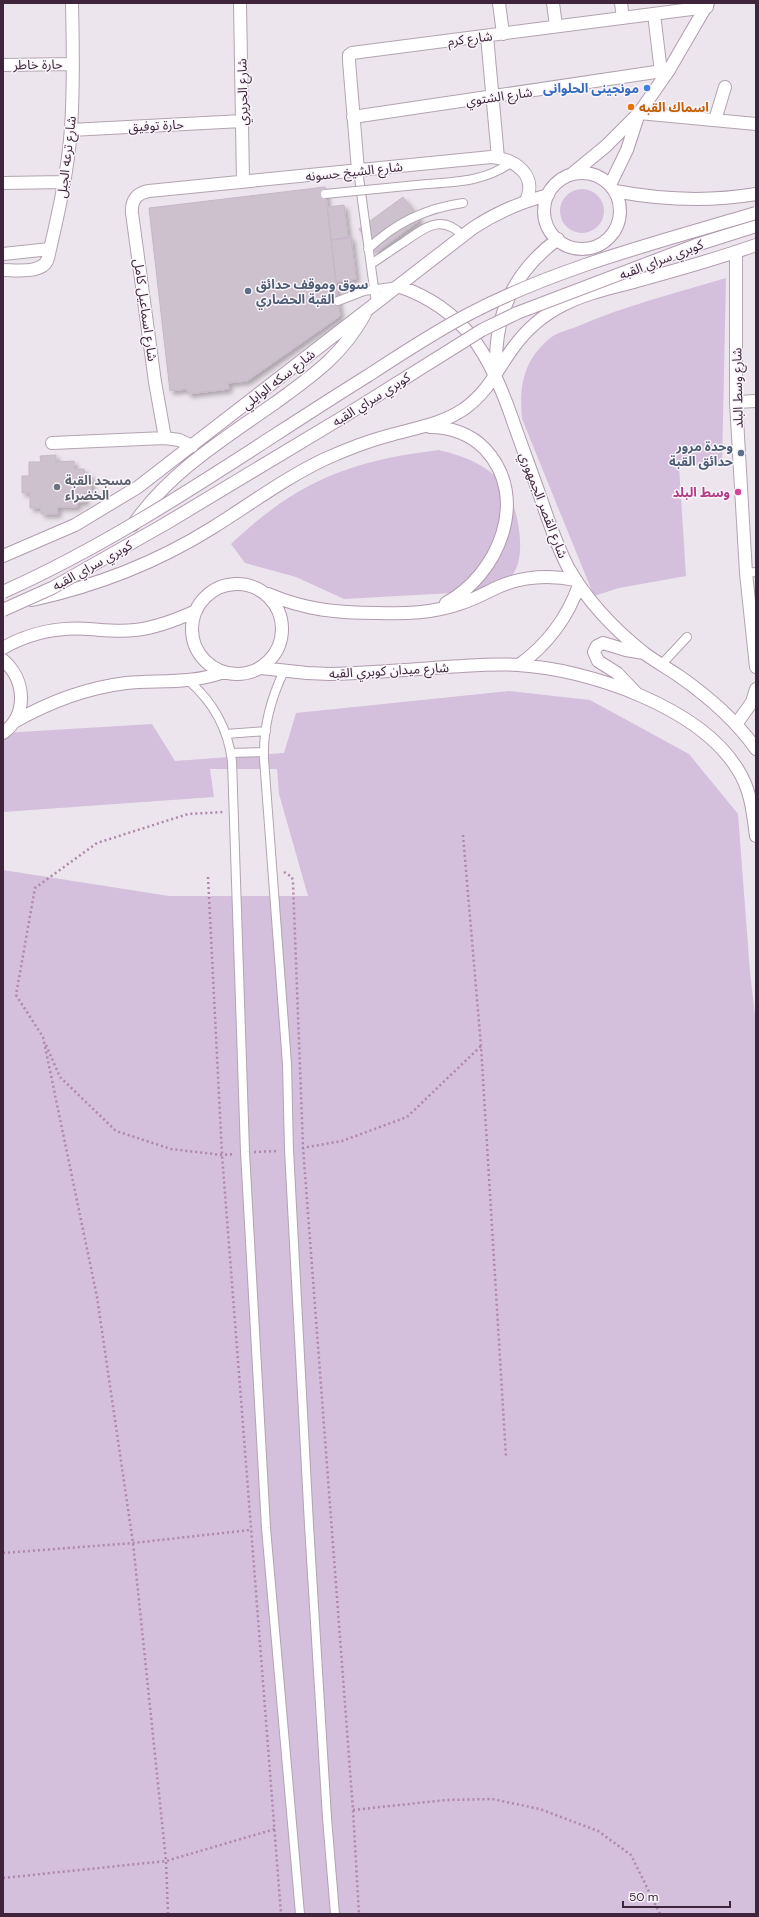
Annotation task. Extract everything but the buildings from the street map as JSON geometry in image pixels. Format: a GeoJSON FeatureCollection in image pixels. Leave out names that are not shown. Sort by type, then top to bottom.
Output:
{"type":"FeatureCollection","features":[{"type":"Feature","properties":{"kind":"main road","name":"شارع ترعه الجبل"},"geometry":{"type":"LineString","coordinates":[[3,270],[39,268],[45,265],[50,250],[64,182],[71,130],[73,64],[72,3]]}},
{"type":"Feature","properties":{"kind":"main road","name":"شارع الحريري"},"geometry":{"type":"LineString","coordinates":[[240,3],[243,182]]}},
{"type":"Feature","properties":{"kind":"main road"},"geometry":{"type":"LineString","coordinates":[[499,3],[503,34]]}},
{"type":"Feature","properties":{"kind":"main road"},"geometry":{"type":"LineString","coordinates":[[553,3],[556,26]]}},
{"type":"Feature","properties":{"kind":"main road"},"geometry":{"type":"LineString","coordinates":[[621,3],[623,18]]}},
{"type":"Feature","properties":{"kind":"main road"},"geometry":{"type":"LineString","coordinates":[[570,175],[591,174],[598,176],[612,188],[620,206],[619,219],[614,230],[603,242],[596,246],[580,248],[568,246],[558,240],[550,230],[545,219],[544,211],[548,195],[553,186],[570,175],[606,146],[639,113],[707,5]]}},
{"type":"Feature","properties":{"kind":"main road","name":"شارع كرم"},"geometry":{"type":"LineString","coordinates":[[358,170],[349,61],[349,55],[352,53],[623,18],[649,10],[707,5]]}},
{"type":"Feature","properties":{"kind":"main road"},"geometry":{"type":"LineString","coordinates":[[649,10],[665,71]]}},
{"type":"Feature","properties":{"kind":"main road"},"geometry":{"type":"LineString","coordinates":[[487,36],[498,158]]}},
{"type":"Feature","properties":{"kind":"main road","name":"حارة خاطر"},"geometry":{"type":"LineString","coordinates":[[3,65],[73,64]]}},
{"type":"Feature","properties":{"kind":"main road","name":"شارع الشتوي"},"geometry":{"type":"LineString","coordinates":[[353,117],[665,71]]}},
{"type":"Feature","properties":{"kind":"main road"},"geometry":{"type":"LineString","coordinates":[[715,120],[725,87]]}},
{"type":"Feature","properties":{"kind":"main road"},"geometry":{"type":"LineString","coordinates":[[639,113],[756,124]]}},
{"type":"Feature","properties":{"kind":"main road"},"geometry":{"type":"LineString","coordinates":[[612,188],[627,150],[639,113]]}},
{"type":"Feature","properties":{"kind":"main road","name":"حارة توفيق"},"geometry":{"type":"LineString","coordinates":[[71,130],[242,121]]}},
{"type":"Feature","properties":{"kind":"main road","name":"شارع الشيخ حسونه"},"geometry":{"type":"LineString","coordinates":[[149,191],[358,170],[498,158],[512,162],[524,172],[528,178],[530,189],[526,201]]}},
{"type":"Feature","properties":{"kind":"main road"},"geometry":{"type":"LineString","coordinates":[[3,183],[64,182]]}},
{"type":"Feature","properties":{"kind":"main road"},"geometry":{"type":"LineString","coordinates":[[612,188],[651,197],[687,200],[730,198],[756,194]]}},
{"type":"Feature","properties":{"kind":"main road","name":"شارع اسماعيل كامل"},"geometry":{"type":"LineString","coordinates":[[149,191],[143,192],[134,199],[132,213],[155,382],[165,438]]}},
{"type":"Feature","properties":{"kind":"main road","name":"شارع سكه الوايلي"},"geometry":{"type":"LineString","coordinates":[[3,556],[75,525],[138,487],[486,219],[526,201],[548,195]]}},
{"type":"Feature","properties":{"kind":"main road","name":"كوبري سراي القبه"},"geometry":{"type":"LineString","coordinates":[[3,592],[47,572],[133,526],[329,400],[468,315],[519,291],[564,273],[756,213]]}},
{"type":"Feature","properties":{"kind":"main road","name":"كوبري سراي القبه"},"geometry":{"type":"LineString","coordinates":[[3,610],[52,588],[165,524],[343,417],[482,330],[531,307],[696,246],[756,226]]}},
{"type":"Feature","properties":{"kind":"main road","name":"شارع القصر الجمهوري"},"geometry":{"type":"LineString","coordinates":[[496,375],[497,333],[505,305],[526,268],[546,248],[558,240]]}},
{"type":"Feature","properties":{"kind":"main road"},"geometry":{"type":"LineString","coordinates":[[23,601],[80,588],[134,569],[161,557],[212,529],[285,481],[323,460],[364,443],[406,431],[427,427],[454,415],[466,407],[487,388],[513,347],[524,335],[548,314],[563,305],[593,293],[756,245]]}},
{"type":"Feature","properties":{"kind":"main road"},"geometry":{"type":"LineString","coordinates":[[3,254],[50,250]]}},
{"type":"Feature","properties":{"kind":"main road","name":"شارع وسط البلد"},"geometry":{"type":"LineString","coordinates":[[736,252],[736,402],[751,572],[756,667]]}},
{"type":"Feature","properties":{"kind":"main road","name":"شارع القصر الجمهوري"},"geometry":{"type":"LineString","coordinates":[[398,286],[424,296],[458,320],[476,340],[496,375],[554,535],[577,582],[602,614],[644,653],[696,688],[737,723],[756,749]]}},
{"type":"Feature","properties":{"kind":"main road"},"geometry":{"type":"LineString","coordinates":[[133,526],[157,495],[192,463],[327,365],[350,339],[372,306]]}},
{"type":"Feature","properties":{"kind":"main road"},"geometry":{"type":"LineString","coordinates":[[736,402],[756,401]]}},
{"type":"Feature","properties":{"kind":"main road"},"geometry":{"type":"LineString","coordinates":[[427,427],[457,431],[482,447],[489,454],[500,471],[506,500],[506,515],[499,543],[486,569],[466,590],[433,611]]}},
{"type":"Feature","properties":{"kind":"main road"},"geometry":{"type":"LineString","coordinates":[[52,443],[165,438],[179,440],[192,446]]}},
{"type":"Feature","properties":{"kind":"main road"},"geometry":{"type":"LineString","coordinates":[[224,672],[207,663],[196,648],[192,629],[196,611],[207,595],[223,585],[232,583],[251,585],[268,594],[298,606],[329,612],[397,614],[433,611],[460,604],[499,587],[529,578],[553,577],[577,582],[573,601],[556,630],[533,655],[519,665]]}},
{"type":"Feature","properties":{"kind":"main road"},"geometry":{"type":"LineString","coordinates":[[3,733],[14,722],[49,704],[86,691],[125,684],[188,681],[224,672],[242,674],[261,668],[274,655],[282,638],[283,628],[279,609],[268,594]]}},
{"type":"Feature","properties":{"kind":"main road"},"geometry":{"type":"LineString","coordinates":[[3,648],[25,638],[58,630],[88,629],[120,631],[151,628],[166,624],[196,611]]}},
{"type":"Feature","properties":{"kind":"main road"},"geometry":{"type":"LineString","coordinates":[[636,694],[617,673],[598,661],[594,652],[597,646],[603,643],[626,650],[644,653]]}},
{"type":"Feature","properties":{"kind":"main road"},"geometry":{"type":"LineString","coordinates":[[3,660],[15,673],[21,693],[21,703],[14,722]]}},
{"type":"Feature","properties":{"kind":"main road","name":"شارع ميدان كوبري القبه"},"geometry":{"type":"LineString","coordinates":[[261,668],[330,674],[477,665],[519,665]]}},
{"type":"Feature","properties":{"kind":"main road"},"geometry":{"type":"LineString","coordinates":[[519,665],[590,679],[636,694],[674,713],[700,729],[717,743],[739,771],[752,803],[756,836]]}},
{"type":"Feature","properties":{"kind":"main road"},"geometry":{"type":"LineString","coordinates":[[737,723],[752,702],[756,689]]}},
{"type":"Feature","properties":{"kind":"lane"},"geometry":{"type":"LineString","coordinates":[[325,194],[479,179],[502,169],[512,162]]}},
{"type":"Feature","properties":{"kind":"lane"},"geometry":{"type":"LineString","coordinates":[[358,170],[374,288],[372,306]]}},
{"type":"Feature","properties":{"kind":"lane"},"geometry":{"type":"LineString","coordinates":[[368,249],[389,231],[412,217],[437,208],[463,203]]}},
{"type":"Feature","properties":{"kind":"lane"},"geometry":{"type":"LineString","coordinates":[[370,264],[430,225],[448,225],[463,236]]}},
{"type":"Feature","properties":{"kind":"lane"},"geometry":{"type":"LineString","coordinates":[[338,300],[374,288],[398,286]]}},
{"type":"Feature","properties":{"kind":"lane"},"geometry":{"type":"LineString","coordinates":[[661,665],[687,637]]}},
{"type":"Feature","properties":{"kind":"lane"},"geometry":{"type":"LineString","coordinates":[[284,671],[272,700],[266,731],[264,752],[274,869],[287,1064],[289,1150],[308,1517],[327,1818],[336,1914]]}},
{"type":"Feature","properties":{"kind":"lane"},"geometry":{"type":"LineString","coordinates":[[188,681],[207,700],[221,722],[231,753],[245,1152],[266,1520],[300,1914]]}},
{"type":"Feature","properties":{"kind":"lane"},"geometry":{"type":"LineString","coordinates":[[226,734],[266,731]]}},
{"type":"Feature","properties":{"kind":"lane"},"geometry":{"type":"LineString","coordinates":[[231,753],[264,752]]}},
{"type":"Feature","properties":{"kind":"path"},"geometry":{"type":"LineString","coordinates":[[91,483],[110,483],[138,487]]}},
{"type":"Feature","properties":{"kind":"path"},"geometry":{"type":"LineString","coordinates":[[168,1914],[166,1861],[133,1543],[97,1297],[43,1037],[16,995],[35,888],[97,843],[188,814],[232,812]]}},
{"type":"Feature","properties":{"kind":"path"},"geometry":{"type":"LineString","coordinates":[[463,835],[481,1046],[506,1457]]}},
{"type":"Feature","properties":{"kind":"path"},"geometry":{"type":"LineString","coordinates":[[274,869],[288,874],[292,877],[294,883],[303,1147],[354,1810],[359,1914]]}},
{"type":"Feature","properties":{"kind":"path"},"geometry":{"type":"LineString","coordinates":[[208,876],[222,1155],[281,1914]]}},
{"type":"Feature","properties":{"kind":"path"},"geometry":{"type":"LineString","coordinates":[[3,1553],[133,1543],[250,1530]]}},
{"type":"Feature","properties":{"kind":"path"},"geometry":{"type":"LineString","coordinates":[[354,1810],[446,1800],[492,1799],[540,1809],[598,1831],[631,1855],[660,1914]]}},
{"type":"Feature","properties":{"kind":"path"},"geometry":{"type":"LineString","coordinates":[[3,1878],[166,1861],[275,1829]]}},
{"type":"Feature","properties":{"kind":"shaded area"},"geometry":{"type":"Polygon","coordinates":[[[578,189],[586,189],[598,195],[604,207],[604,215],[598,227],[586,233],[578,233],[566,227],[560,215],[560,207],[566,195],[578,189]]]}},
{"type":"Feature","properties":{"kind":"shaded area"},"geometry":{"type":"Polygon","coordinates":[[[726,278],[722,465],[679,466],[686,576],[619,588],[594,596],[522,419],[522,385],[528,366],[540,347],[558,333],[631,306],[726,278]]]}},
{"type":"Feature","properties":{"kind":"shaded area"},"geometry":{"type":"Polygon","coordinates":[[[439,450],[465,458],[489,471],[503,484],[513,503],[519,528],[520,542],[520,554],[517,565],[513,574],[508,580],[488,591],[344,599],[296,577],[245,563],[231,544],[255,522],[279,504],[302,489],[326,478],[351,468],[378,460],[439,450]]]}},
{"type":"Feature","properties":{"kind":"shaded area"},"geometry":{"type":"Polygon","coordinates":[[[509,691],[590,700],[689,754],[738,814],[750,972],[756,1023],[756,1914],[3,1914],[3,870],[169,896],[308,896],[279,794],[277,769],[210,769],[214,797],[3,812],[3,733],[152,724],[175,761],[284,753],[296,713],[509,691]]]}},
{"type":"Feature","properties":{"kind":"place","name":"مونجينى الحلوانى"},"geometry":{"type":"Point","coordinates":[647,88]}},
{"type":"Feature","properties":{"kind":"place","name":"اسماك القبه"},"geometry":{"type":"Point","coordinates":[631,107]}},
{"type":"Feature","properties":{"kind":"place","name":"سوق وموقف حدائق القبة الحضاري"},"geometry":{"type":"Point","coordinates":[248,291]}},
{"type":"Feature","properties":{"kind":"place","name":"وحدة مرور حدائق القبة"},"geometry":{"type":"Point","coordinates":[741,453]}},
{"type":"Feature","properties":{"kind":"place","name":"مسجد القبة الخضراء"},"geometry":{"type":"Point","coordinates":[57,487]}},
{"type":"Feature","properties":{"kind":"place","name":"وسط البلد"},"geometry":{"type":"Point","coordinates":[738,492]}}]}
